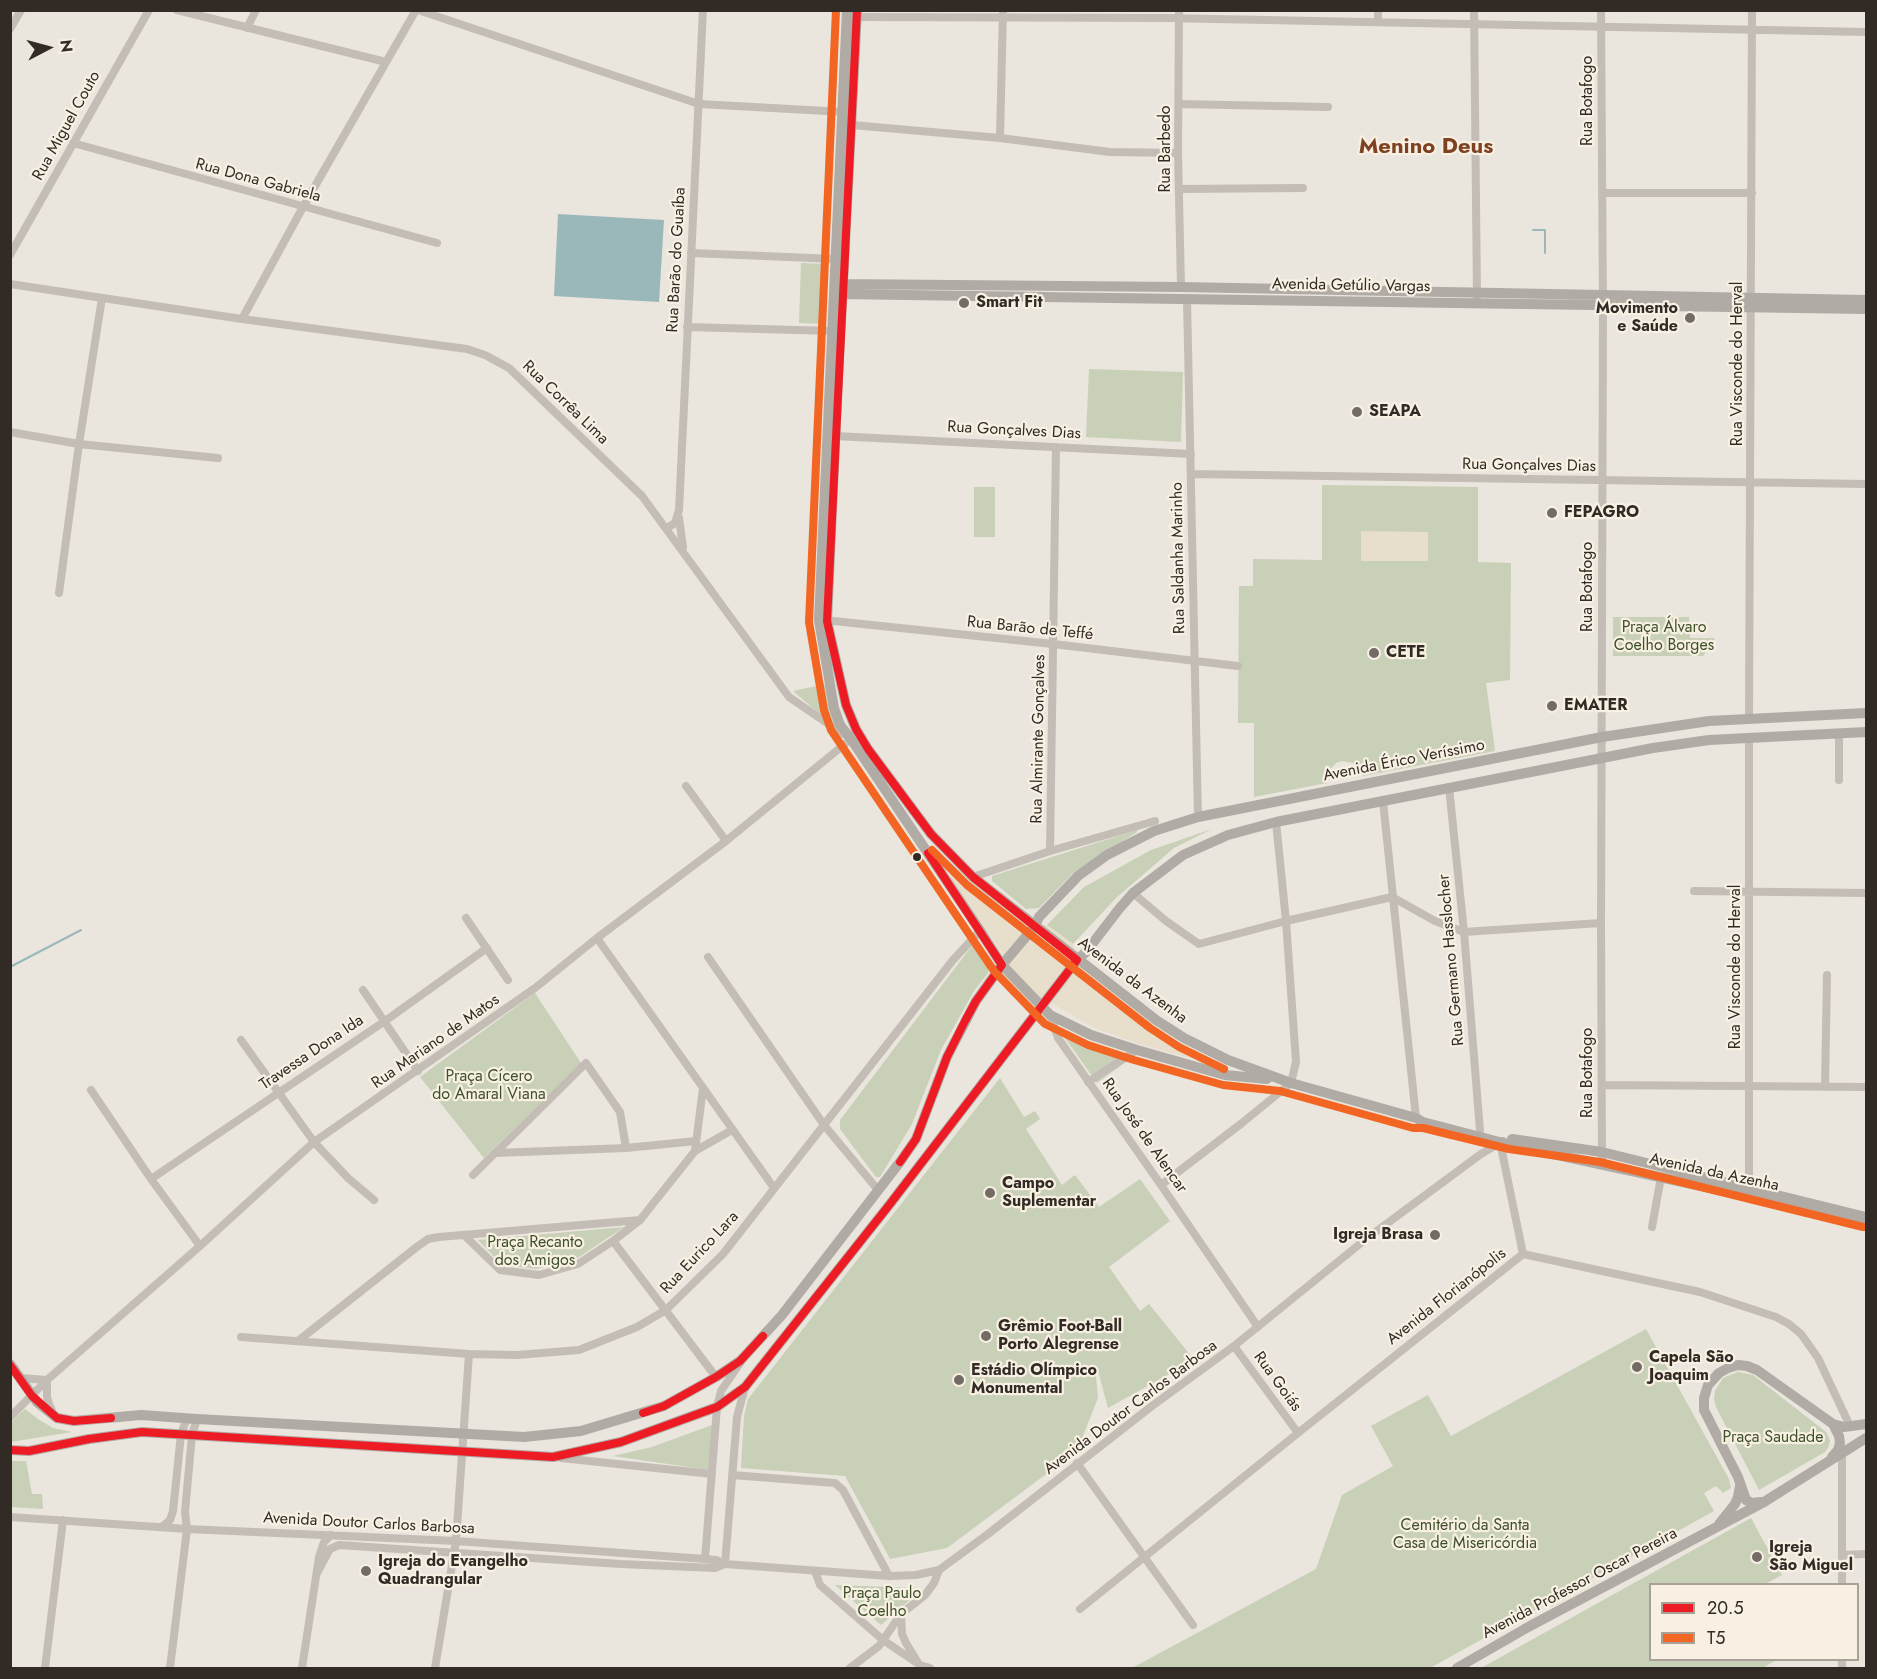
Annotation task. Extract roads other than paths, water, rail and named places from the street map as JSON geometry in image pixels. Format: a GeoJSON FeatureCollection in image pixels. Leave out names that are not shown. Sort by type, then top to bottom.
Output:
{"type":"FeatureCollection","features":[{"type":"Feature","properties":{"kind":"main road"},"geometry":{"type":"LineString","coordinates":[[852,14],[848,112],[836,259],[840,350],[830,547],[823,620],[846,705],[868,749],[931,834],[973,877],[1035,926]]}},
{"type":"Feature","properties":{"kind":"main road"},"geometry":{"type":"LineString","coordinates":[[848,112],[852,125],[839,289],[833,331],[823,520],[823,620],[834,708],[840,725],[1002,966],[1050,1014]]}},
{"type":"Feature","properties":{"kind":"main road"},"geometry":{"type":"LineString","coordinates":[[1181,287],[1182,295],[1186,299]]}},
{"type":"Feature","properties":{"kind":"main road","name":"Avenida Getúlio Vargas"},"geometry":{"type":"LineString","coordinates":[[839,289],[1181,287],[1481,299]]}},
{"type":"Feature","properties":{"kind":"main road","name":"Avenida Getúlio Vargas"},"geometry":{"type":"LineString","coordinates":[[839,289],[1186,299],[1481,299],[1755,303],[1866,300]]}},
{"type":"Feature","properties":{"kind":"main road","name":"Avenida Getúlio Vargas"},"geometry":{"type":"LineString","coordinates":[[1755,303],[1866,309]]}},
{"type":"Feature","properties":{"kind":"main road"},"geometry":{"type":"LineString","coordinates":[[827,451],[835,436],[828,418]]}},
{"type":"Feature","properties":{"kind":"main road"},"geometry":{"type":"LineString","coordinates":[[823,520],[830,547]]}},
{"type":"Feature","properties":{"kind":"main road","name":"Avenida Érico Veríssimo"},"geometry":{"type":"LineString","coordinates":[[57,1418],[74,1421],[141,1415],[524,1437],[581,1431],[624,1420],[664,1406],[740,1362],[782,1315],[916,1139],[947,1058],[976,1001],[1035,926],[1039,917],[1078,876],[1152,825],[1602,737],[1709,721],[1866,713]]}},
{"type":"Feature","properties":{"kind":"main road","name":"Avenida Érico Veríssimo"},"geometry":{"type":"LineString","coordinates":[[10,1450],[29,1451],[89,1438],[142,1432],[553,1457],[621,1442],[717,1407],[745,1387],[890,1204],[1077,960],[1133,893],[1183,855],[1228,835],[1276,822],[1602,757],[1709,740],[1866,732]]}},
{"type":"Feature","properties":{"kind":"main road","name":"Avenida da Azenha"},"geometry":{"type":"LineString","coordinates":[[1035,926],[1156,1020],[1184,1038],[1228,1060],[1286,1082],[1416,1118],[1423,1122],[1602,1164],[1866,1217]]}},
{"type":"Feature","properties":{"kind":"main road","name":"Avenida da Azenha"},"geometry":{"type":"LineString","coordinates":[[1050,1014],[1091,1035],[1137,1050],[1225,1075],[1286,1082]]}},
{"type":"Feature","properties":{"kind":"main road","name":"Avenida da Azenha"},"geometry":{"type":"LineString","coordinates":[[1416,1118],[1424,1117],[1480,1131],[1505,1141],[1602,1152],[1866,1225]]}},
{"type":"Feature","properties":{"kind":"main road"},"geometry":{"type":"LineString","coordinates":[[10,1364],[32,1396],[57,1418]]}},
{"type":"Feature","properties":{"kind":"main road"},"geometry":{"type":"LineString","coordinates":[[1764,1502],[1746,1500],[1704,1410],[1704,1398],[1708,1384],[1719,1373],[1738,1365],[1747,1366],[1757,1370],[1833,1424],[1844,1427],[1866,1424]]}},
{"type":"Feature","properties":{"kind":"main road"},"geometry":{"type":"LineString","coordinates":[[1850,1426],[1866,1418]]}},
{"type":"Feature","properties":{"kind":"main road"},"geometry":{"type":"LineString","coordinates":[[1823,1466],[1834,1455],[1840,1443],[1833,1424]]}},
{"type":"Feature","properties":{"kind":"main road","name":"Avenida Professor Oscar Pereira"},"geometry":{"type":"LineString","coordinates":[[1457,1668],[1530,1626],[1764,1502],[1866,1438]]}},
{"type":"Feature","properties":{"kind":"main road","name":"Avenida Professor Oscar Pereira"},"geometry":{"type":"LineString","coordinates":[[1718,1527],[1735,1504],[1740,1486]]}},
{"type":"Feature","properties":{"kind":"street"},"geometry":{"type":"LineString","coordinates":[[10,29],[21,10]]}},
{"type":"Feature","properties":{"kind":"street","name":"Rua Miguel Couto"},"geometry":{"type":"LineString","coordinates":[[10,255],[148,10]]}},
{"type":"Feature","properties":{"kind":"street"},"geometry":{"type":"LineString","coordinates":[[177,10],[386,62]]}},
{"type":"Feature","properties":{"kind":"street"},"geometry":{"type":"LineString","coordinates":[[247,28],[256,10]]}},
{"type":"Feature","properties":{"kind":"street"},"geometry":{"type":"LineString","coordinates":[[242,319],[303,207],[417,10],[699,104],[848,112]]}},
{"type":"Feature","properties":{"kind":"street","name":"Rua Barão do Guaíba"},"geometry":{"type":"LineString","coordinates":[[687,556],[681,542],[679,510],[703,10]]}},
{"type":"Feature","properties":{"kind":"street"},"geometry":{"type":"LineString","coordinates":[[1284,10],[1284,20]]}},
{"type":"Feature","properties":{"kind":"street"},"geometry":{"type":"LineString","coordinates":[[1378,10],[1378,22]]}},
{"type":"Feature","properties":{"kind":"street"},"geometry":{"type":"LineString","coordinates":[[1474,10],[1481,299]]}},
{"type":"Feature","properties":{"kind":"street","name":"Rua Botafogo"},"geometry":{"type":"LineString","coordinates":[[1601,10],[1602,1164]]}},
{"type":"Feature","properties":{"kind":"street","name":"Rua Visconde do Herval"},"geometry":{"type":"LineString","coordinates":[[1749,718],[1755,303],[1752,194],[1752,10]]}},
{"type":"Feature","properties":{"kind":"street"},"geometry":{"type":"LineString","coordinates":[[852,14],[1180,14],[1284,20],[1866,32]]}},
{"type":"Feature","properties":{"kind":"street"},"geometry":{"type":"LineString","coordinates":[[1000,138],[1003,14]]}},
{"type":"Feature","properties":{"kind":"street","name":"Rua Barbedo"},"geometry":{"type":"LineString","coordinates":[[1180,14],[1178,153],[1181,287]]}},
{"type":"Feature","properties":{"kind":"street"},"geometry":{"type":"LineString","coordinates":[[1179,105],[1328,107]]}},
{"type":"Feature","properties":{"kind":"street"},"geometry":{"type":"LineString","coordinates":[[852,125],[1000,138],[1110,152],[1178,153]]}},
{"type":"Feature","properties":{"kind":"street","name":"Rua Dona Gabriela"},"geometry":{"type":"LineString","coordinates":[[73,143],[437,243]]}},
{"type":"Feature","properties":{"kind":"street"},"geometry":{"type":"LineString","coordinates":[[1179,189],[1303,188]]}},
{"type":"Feature","properties":{"kind":"street"},"geometry":{"type":"LineString","coordinates":[[1602,193],[1752,194]]}},
{"type":"Feature","properties":{"kind":"street"},"geometry":{"type":"LineString","coordinates":[[691,253],[836,259]]}},
{"type":"Feature","properties":{"kind":"street","name":"Rua Corrêa Lima"},"geometry":{"type":"LineString","coordinates":[[10,284],[242,319],[467,349],[485,355],[509,368],[642,496],[789,697],[868,749]]}},
{"type":"Feature","properties":{"kind":"street"},"geometry":{"type":"LineString","coordinates":[[59,593],[102,298]]}},
{"type":"Feature","properties":{"kind":"street","name":"Rua Saldanha Marinho"},"geometry":{"type":"LineString","coordinates":[[1186,299],[1198,817]]}},
{"type":"Feature","properties":{"kind":"street"},"geometry":{"type":"LineString","coordinates":[[687,327],[833,331],[840,350]]}},
{"type":"Feature","properties":{"kind":"street"},"geometry":{"type":"LineString","coordinates":[[10,432],[79,444],[218,458]]}},
{"type":"Feature","properties":{"kind":"street","name":"Rua Gonçalves Dias"},"geometry":{"type":"LineString","coordinates":[[835,436],[1191,454]]}},
{"type":"Feature","properties":{"kind":"street","name":"Rua Almirante Gonçalves"},"geometry":{"type":"LineString","coordinates":[[1050,851],[1056,447]]}},
{"type":"Feature","properties":{"kind":"street","name":"Rua Gonçalves Dias"},"geometry":{"type":"LineString","coordinates":[[1191,474],[1866,483]]}},
{"type":"Feature","properties":{"kind":"street"},"geometry":{"type":"LineString","coordinates":[[658,518],[669,518],[679,510]]}},
{"type":"Feature","properties":{"kind":"street"},"geometry":{"type":"LineString","coordinates":[[667,528],[675,523],[679,510]]}},
{"type":"Feature","properties":{"kind":"street","name":"Rua Barão de Teffé"},"geometry":{"type":"LineString","coordinates":[[823,620],[1238,666]]}},
{"type":"Feature","properties":{"kind":"street"},"geometry":{"type":"LineString","coordinates":[[1839,733],[1839,780]]}},
{"type":"Feature","properties":{"kind":"street","name":"Rua Visconde do Herval"},"geometry":{"type":"LineString","coordinates":[[1749,737],[1749,1192]]}},
{"type":"Feature","properties":{"kind":"street","name":"Rua Mariano de Matos"},"geometry":{"type":"LineString","coordinates":[[10,1417],[47,1380],[314,1142],[535,988],[597,938],[726,841],[851,739]]}},
{"type":"Feature","properties":{"kind":"street"},"geometry":{"type":"LineString","coordinates":[[686,786],[726,841]]}},
{"type":"Feature","properties":{"kind":"street","name":"Rua Germano Hasslocher"},"geometry":{"type":"LineString","coordinates":[[1449,787],[1464,932],[1480,1131]]}},
{"type":"Feature","properties":{"kind":"street"},"geometry":{"type":"LineString","coordinates":[[1383,801],[1416,1118]]}},
{"type":"Feature","properties":{"kind":"street"},"geometry":{"type":"LineString","coordinates":[[1161,1185],[1242,1124],[1286,1082],[1296,1062],[1276,822]]}},
{"type":"Feature","properties":{"kind":"street"},"geometry":{"type":"LineString","coordinates":[[973,877],[1050,851],[1152,825]]}},
{"type":"Feature","properties":{"kind":"street"},"geometry":{"type":"LineString","coordinates":[[1694,891],[1866,893]]}},
{"type":"Feature","properties":{"kind":"street"},"geometry":{"type":"LineString","coordinates":[[1133,893],[1166,921],[1199,944],[1392,897],[1435,921],[1464,932],[1601,923]]}},
{"type":"Feature","properties":{"kind":"street"},"geometry":{"type":"LineString","coordinates":[[466,918],[508,980]]}},
{"type":"Feature","properties":{"kind":"street","name":"Rua Eurico Lara"},"geometry":{"type":"LineString","coordinates":[[241,1337],[469,1354],[517,1355],[579,1350],[637,1327],[666,1310],[723,1254],[953,960],[980,932]]}},
{"type":"Feature","properties":{"kind":"street"},"geometry":{"type":"LineString","coordinates":[[597,938],[774,1188]]}},
{"type":"Feature","properties":{"kind":"street","name":"Travessa Dona Ida"},"geometry":{"type":"LineString","coordinates":[[150,1179],[385,1021],[487,948]]}},
{"type":"Feature","properties":{"kind":"street"},"geometry":{"type":"LineString","coordinates":[[708,957],[824,1125],[878,1190]]}},
{"type":"Feature","properties":{"kind":"street"},"geometry":{"type":"LineString","coordinates":[[1825,1087],[1827,975]]}},
{"type":"Feature","properties":{"kind":"street"},"geometry":{"type":"LineString","coordinates":[[363,990],[418,1071]]}},
{"type":"Feature","properties":{"kind":"street","name":"Rua José de Alencar"},"geometry":{"type":"LineString","coordinates":[[1050,1014],[1058,1038],[1258,1328]]}},
{"type":"Feature","properties":{"kind":"street"},"geometry":{"type":"LineString","coordinates":[[242,1040],[314,1142],[348,1178],[374,1200]]}},
{"type":"Feature","properties":{"kind":"street"},"geometry":{"type":"LineString","coordinates":[[1088,1082],[1137,1050]]}},
{"type":"Feature","properties":{"kind":"street"},"geometry":{"type":"LineString","coordinates":[[473,1175],[586,1063],[620,1112],[626,1148]]}},
{"type":"Feature","properties":{"kind":"street"},"geometry":{"type":"LineString","coordinates":[[1602,1085],[1866,1087]]}},
{"type":"Feature","properties":{"kind":"street"},"geometry":{"type":"LineString","coordinates":[[695,1151],[703,1088]]}},
{"type":"Feature","properties":{"kind":"street"},"geometry":{"type":"LineString","coordinates":[[92,1090],[150,1179],[200,1246]]}},
{"type":"Feature","properties":{"kind":"street"},"geometry":{"type":"LineString","coordinates":[[464,1235],[500,1270],[539,1275],[578,1264],[614,1241],[640,1220],[695,1151],[732,1130]]}},
{"type":"Feature","properties":{"kind":"street"},"geometry":{"type":"LineString","coordinates":[[495,1153],[626,1148],[696,1141]]}},
{"type":"Feature","properties":{"kind":"street"},"geometry":{"type":"LineString","coordinates":[[1505,1141],[1523,1254]]}},
{"type":"Feature","properties":{"kind":"street","name":"Avenida Doutor Carlos Barbosa"},"geometry":{"type":"LineString","coordinates":[[10,1517],[187,1529],[456,1541],[705,1559],[725,1564],[889,1576],[916,1575],[939,1570],[1152,1406],[1258,1328],[1366,1239],[1481,1154],[1505,1141]]}},
{"type":"Feature","properties":{"kind":"street"},"geometry":{"type":"LineString","coordinates":[[1652,1227],[1660,1177]]}},
{"type":"Feature","properties":{"kind":"street"},"geometry":{"type":"LineString","coordinates":[[298,1341],[429,1239],[640,1220]]}},
{"type":"Feature","properties":{"kind":"street"},"geometry":{"type":"LineString","coordinates":[[614,1241],[717,1377]]}},
{"type":"Feature","properties":{"kind":"street","name":"Avenida Florianópolis"},"geometry":{"type":"LineString","coordinates":[[1080,1609],[1523,1254],[1700,1292],[1783,1320],[1801,1334],[1818,1358],[1850,1426]]}},
{"type":"Feature","properties":{"kind":"street","name":"Rua Goiás"},"geometry":{"type":"LineString","coordinates":[[1234,1346],[1298,1433]]}},
{"type":"Feature","properties":{"kind":"street"},"geometry":{"type":"LineString","coordinates":[[435,1668],[456,1541],[469,1354]]}},
{"type":"Feature","properties":{"kind":"street"},"geometry":{"type":"LineString","coordinates":[[705,1559],[717,1407],[721,1391],[740,1362]]}},
{"type":"Feature","properties":{"kind":"street"},"geometry":{"type":"LineString","coordinates":[[20,1378],[47,1380],[49,1404],[57,1418]]}},
{"type":"Feature","properties":{"kind":"street"},"geometry":{"type":"LineString","coordinates":[[725,1564],[737,1417],[745,1387]]}},
{"type":"Feature","properties":{"kind":"street"},"geometry":{"type":"LineString","coordinates":[[162,1527],[170,1520],[173,1511],[192,1419]]}},
{"type":"Feature","properties":{"kind":"street"},"geometry":{"type":"LineString","coordinates":[[170,1668],[187,1529],[185,1512],[187,1435]]}},
{"type":"Feature","properties":{"kind":"street"},"geometry":{"type":"LineString","coordinates":[[1842,1454],[1842,1583]]}},
{"type":"Feature","properties":{"kind":"street"},"geometry":{"type":"LineString","coordinates":[[553,1457],[712,1474]]}},
{"type":"Feature","properties":{"kind":"street"},"geometry":{"type":"LineString","coordinates":[[1077,1463],[1193,1625]]}},
{"type":"Feature","properties":{"kind":"street"},"geometry":{"type":"LineString","coordinates":[[732,1475],[835,1483],[843,1490],[889,1576]]}},
{"type":"Feature","properties":{"kind":"street"},"geometry":{"type":"LineString","coordinates":[[45,1668],[63,1520]]}},
{"type":"Feature","properties":{"kind":"street"},"geometry":{"type":"LineString","coordinates":[[302,1668],[319,1557],[324,1542],[331,1535]]}},
{"type":"Feature","properties":{"kind":"street","name":"Avenida Doutor Carlos Barbosa"},"geometry":{"type":"LineString","coordinates":[[317,1572],[330,1549],[339,1545],[715,1568],[725,1564]]}},
{"type":"Feature","properties":{"kind":"street"},"geometry":{"type":"LineString","coordinates":[[1842,1555],[1866,1554]]}},
{"type":"Feature","properties":{"kind":"street"},"geometry":{"type":"LineString","coordinates":[[850,1668],[879,1646],[901,1614],[924,1595],[934,1583],[939,1570]]}},
{"type":"Feature","properties":{"kind":"street"},"geometry":{"type":"LineString","coordinates":[[815,1571],[820,1584],[883,1640],[920,1665],[930,1668]]}},
{"type":"Feature","properties":{"kind":"street"},"geometry":{"type":"LineString","coordinates":[[901,1614],[901,1626],[906,1643],[920,1665]]}},
{"type":"Feature","properties":{"kind":"water"},"geometry":{"type":"Polygon","coordinates":[[[558,214],[664,220],[659,302],[554,296],[558,214]]]}},
{"type":"Feature","properties":{"kind":"waterway"},"geometry":{"type":"LineString","coordinates":[[1533,230],[1545,230],[1545,253]]}},
{"type":"Feature","properties":{"kind":"waterway"},"geometry":{"type":"LineString","coordinates":[[10,967],[81,930]]}},
{"type":"Feature","properties":{"kind":"place","name":"Smart Fit"},"geometry":{"type":"Point","coordinates":[964,303]}},
{"type":"Feature","properties":{"kind":"place","name":"Movimento e Saúde"},"geometry":{"type":"Point","coordinates":[1690,318]}},
{"type":"Feature","properties":{"kind":"place","name":"SEAPA"},"geometry":{"type":"Point","coordinates":[1357,412]}},
{"type":"Feature","properties":{"kind":"place","name":"FEPAGRO"},"geometry":{"type":"Point","coordinates":[1552,513]}},
{"type":"Feature","properties":{"kind":"place","name":"CETE"},"geometry":{"type":"Point","coordinates":[1374,653]}},
{"type":"Feature","properties":{"kind":"place","name":"EMATER"},"geometry":{"type":"Point","coordinates":[1552,706]}},
{"type":"Feature","properties":{"kind":"place","name":"Campo Suplementar"},"geometry":{"type":"Point","coordinates":[990,1193]}},
{"type":"Feature","properties":{"kind":"place","name":"Igreja Brasa"},"geometry":{"type":"Point","coordinates":[1435,1235]}},
{"type":"Feature","properties":{"kind":"place","name":"Grêmio Foot-Ball Porto Alegrense"},"geometry":{"type":"Point","coordinates":[986,1336]}},
{"type":"Feature","properties":{"kind":"place","name":"Capela São Joaquim"},"geometry":{"type":"Point","coordinates":[1637,1367]}},
{"type":"Feature","properties":{"kind":"place","name":"Estádio Olímpico Monumental"},"geometry":{"type":"Point","coordinates":[959,1380]}},
{"type":"Feature","properties":{"kind":"place","name":"Igreja São Miguel"},"geometry":{"type":"Point","coordinates":[1757,1557]}},
{"type":"Feature","properties":{"kind":"place","name":"Igreja do Evangelho Quadrangular"},"geometry":{"type":"Point","coordinates":[366,1571]}},
{"type":"Feature","properties":{"kind":"district","name":"Menino Deus"},"geometry":{"type":"Point","coordinates":[1426,148]}},
{"type":"Feature","properties":{"kind":"park label","name":"Praça Álvaro Coelho Borges"},"geometry":{"type":"Point","coordinates":[1664,637]}},
{"type":"Feature","properties":{"kind":"park label","name":"Praça Cícero do Amaral Viana"},"geometry":{"type":"Point","coordinates":[489,1086]}},
{"type":"Feature","properties":{"kind":"park label","name":"Praça Recanto dos Amigos"},"geometry":{"type":"Point","coordinates":[535,1252]}},
{"type":"Feature","properties":{"kind":"park label","name":"Praça Saudade"},"geometry":{"type":"Point","coordinates":[1773,1438]}},
{"type":"Feature","properties":{"kind":"park label","name":"Cemitério da Santa Casa de Misericórdia"},"geometry":{"type":"Point","coordinates":[1465,1535]}},
{"type":"Feature","properties":{"kind":"park label","name":"Praça Paulo Coelho"},"geometry":{"type":"Point","coordinates":[882,1603]}}]}
